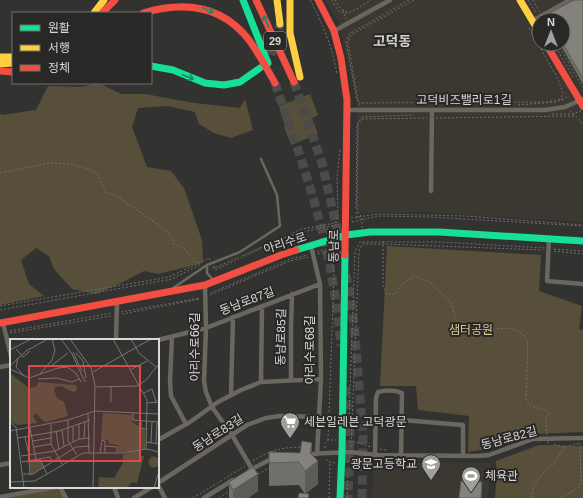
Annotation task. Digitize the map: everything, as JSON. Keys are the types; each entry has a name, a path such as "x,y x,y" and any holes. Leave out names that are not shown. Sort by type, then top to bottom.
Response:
{"main road":[{"path":"98,12 101,0"},
{"path":"98,12 104,0"},
{"path":"98,12 115,0"},
{"name":"29","path":"146,12 167,5 199,6 211,10 231,23 244,35 261,59 275,83 243,0"},
{"name":"29","path":"256,0 297,80 290,33 290,0"},
{"path":"277,0 280,24"},
{"name":"동남로","path":"318,0 334,31 341,58 348,110 340,498"},
{"path":"520,0 531,15"},
{"path":"551,52 582,102"},
{"path":"0,57 12,57"},
{"path":"1,67 12,64"},
{"path":"152,66 173,70 205,82 224,85 240,82 260,68"},
{"path":"1,67 12,72"},
{"name":"아리수로","path":"2,323 205,285 281,255 313,252 346,235 370,232 439,232 583,241"}],"street":[{"path":"334,31 390,0"},
{"path":"549,12 570,0"},
{"name":"고덕비즈밸리로1길","path":"348,110 551,109 582,102"},
{"path":"431,191 432,110"},
{"path":"548,238 547,281 583,284"},
{"name":"아리수로68길","path":"313,252 320,284 321,379 317,454"},
{"name":"동남로87길","path":"159,340 206,328 320,284"},
{"name":"아리수로66길","path":"205,285 206,328 204,381 206,392 212,407 232,435 252,469"},
{"name":"동남로85길","path":"291,380 292,294"},
{"path":"116,302 116,339"},
{"name":"동남로85길","path":"262,306 262,382"},
{"path":"231,395 233,317"},
{"path":"2,323 10,352"},
{"path":"172,337 170,381 171,396 186,424"},
{"path":"0,367 10,365"},
{"name":"동남로85길","path":"159,438 186,424 231,395 262,382 321,379"},
{"path":"375,455 376,398 378,392 384,390 398,391 402,393 401,456"},
{"name":"동남로83길","path":"159,483 247,425 266,418 319,417"},
{"name":"동남로82길","path":"402,420 463,425 463,456"},
{"name":"동남로82길","path":"302,454 342,452 401,456 489,455 533,440 583,438"},
{"path":"245,473 266,460 277,456"},
{"path":"0,465 10,463"},
{"path":"204,498 238,477"},
{"path":"159,486 165,498"},
{"path":"61,488 66,498"},
{"path":"114,488 118,498"},
{"path":"134,498 150,488"},
{"path":"0,498 39,489"}],"lane":[{"path":"167,292 207,266 240,252 280,226 277,195 261,159"},
{"path":"207,266 207,273 214,282"}],"path":[{"path":"310,0 327,34 334,56 337,76"},
{"path":"332,0 338,11 343,13 348,13 371,0"},
{"path":"335,0 340,8 348,13"},
{"path":"362,107 357,100 346,42 349,34 408,0"},
{"path":"414,0 351,35 348,43 358,100 362,103 547,102 562,99"},
{"path":"528,0 532,12"},
{"path":"533,0 534,12"},
{"path":"547,52 563,92 562,99"},
{"path":"559,52 576,82"},
{"path":"563,52 583,88"},
{"path":"486,105 533,104 557,102 562,99"},
{"path":"583,110 572,114 580,120 583,125"},
{"path":"360,220 356,211 357,124 362,117 422,115 426,118 362,119 358,124 357,211 362,217"},
{"path":"439,118 575,116"},
{"path":"334,225 338,217 337,177 340,146"},
{"path":"0,173 48,163 71,164 91,170 99,176 106,193 115,195 160,226 173,238 174,244 184,249 197,264"},
{"path":"0,310 172,279 208,260 216,268 302,229 335,223 346,219 378,214 466,216 583,225"},
{"path":"383,241 383,284 386,294 396,294 398,287 414,276 430,282 451,303 457,322 480,334 492,329 515,329 520,332 528,342 526,398 529,405 534,408 543,409 550,414 546,418 548,443 565,446 580,443 581,486 561,498"},
{"path":"349,418 355,252 360,242 441,242 583,251"},
{"path":"351,441 358,251 362,244 548,249 583,254"},
{"path":"5,333 196,301 290,261 301,260 313,252 330,251 332,253 334,294 329,440 325,444"},
{"path":"0,306 169,277 209,258 215,270 237,259"},
{"path":"531,498 534,485 542,474 555,462 565,446"},
{"path":"325,458 330,462 329,498"},
{"path":"348,463 351,458"},
{"path":"257,475 270,467"},
{"path":"347,498 348,470"},
{"path":"219,498 232,490"}],"shaded area":[{"path":"325,0 583,0 583,222 423,212 357,213 357,100 339,24"},
{"name":"광문고등학교","path":"374,463 491,463 488,498 372,498"}],"green space":[{"path":"101,84 121,94 145,94 194,103 240,108 245,99 253,130 231,138 214,133 199,124 195,112 168,106 138,108 132,127 147,167 171,171 184,188 202,240 203,263 158,274 144,271 96,294 72,289 54,269 49,256 36,248 21,260 29,284 44,296 0,305 0,114 2,115 36,110 48,86 81,87"},
{"path":"310,94 318,115 312,118 318,134 291,145 284,127 287,126 285,126 279,106"},
{"name":"샘터공원","path":"387,246 541,255 539,291 582,306 579,329 583,330 583,432 531,434 494,448 468,452 469,416 418,410 416,386 380,386"},
{"path":"539,445 583,446 583,498 495,498 497,473 496,461"},
{"path":"61,488 66,498 0,498"}],"building":[{"path":"574,0 583,0 583,78 568,52 571,52 571,12 552,12"},
{"path":"302,441 312,443 310,453 318,461 305,471 299,462 269,463 269,452 300,453"},
{"path":"253,467 258,474 233,490 229,482"},
{"name":"체육관","path":"461,481 482,482 481,498 459,498"},
{"path":"299,493 309,494 308,498 298,498"}],"tunnel":[{"path":"262,65 271,55 280,24"},
{"path":"294,82 322,163 344,260"},
{"path":"275,83 315,203 333,282 341,346"},
{"path":"346,274 354,323 363,436 362,498"},
{"path":"345,387 350,433 348,498"}],"traffic: fast":[{"path":"243,0 268,63"},
{"path":"152,66 173,70 205,83 224,85 240,82 260,68"},
{"path":"296,250 346,235 370,232 439,232 583,241"},
{"path":"340,498 345,255"}],"traffic: slow":[{"path":"95,12 104,0"},
{"path":"277,0 280,24"},
{"path":"290,0 290,33 300,77"},
{"path":"520,0 531,19"},
{"path":"0,57 12,57"},
{"path":"0,64 12,63"}],"traffic: jam":[{"path":"103,12 115,0"},
{"path":"256,0 294,82"},
{"path":"318,0 334,31 341,58 347,100 345,255"},
{"path":"147,12 173,7 187,7 201,9 227,19 249,40 275,83"},
{"path":"551,52 583,106"},
{"path":"0,71 12,72"},
{"path":"0,323 205,285 296,250"}],"place":[{"name":"세븐일레븐 고덕광문","path":"290,439"},
{"name":"광문고등학교","path":"431,481"},
{"name":"체육관","path":"471,493"}],"district":[{"name":"고덕동","path":"392,41"}]}
